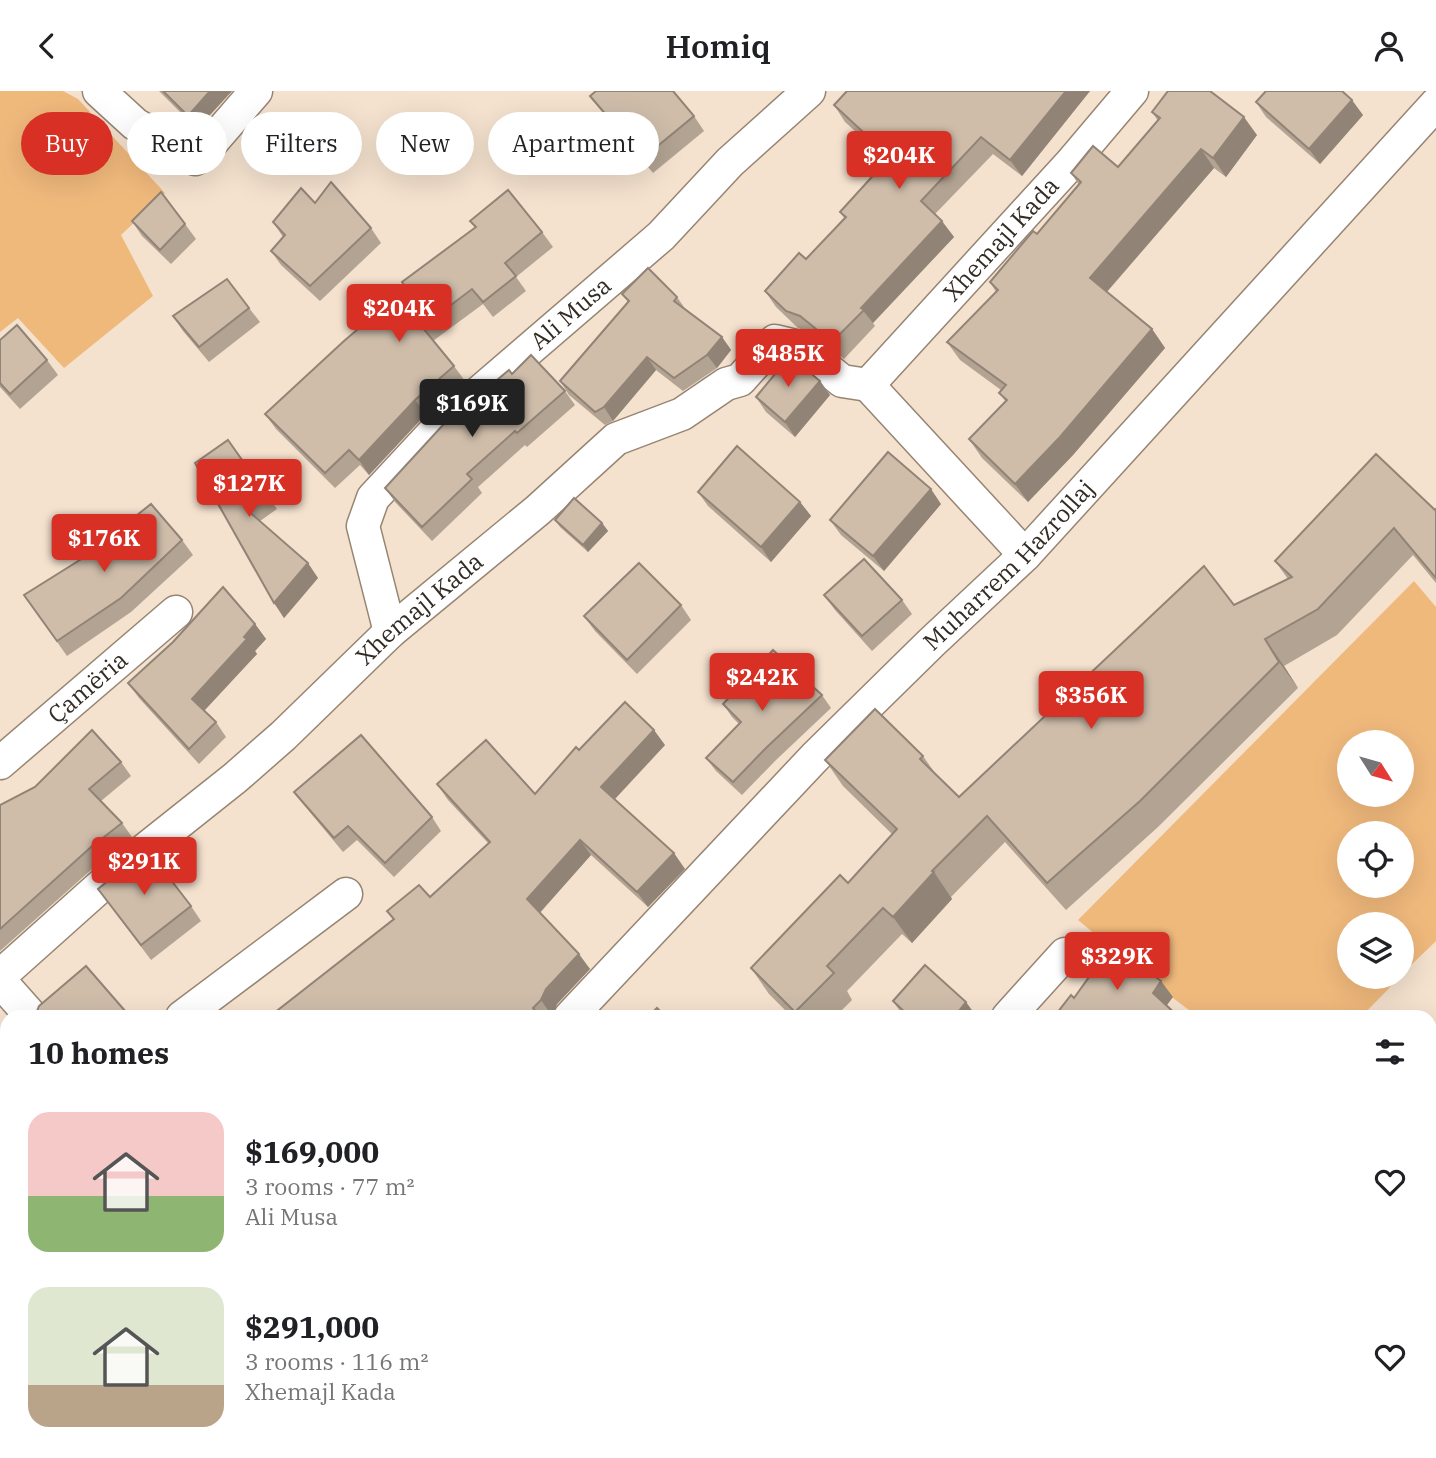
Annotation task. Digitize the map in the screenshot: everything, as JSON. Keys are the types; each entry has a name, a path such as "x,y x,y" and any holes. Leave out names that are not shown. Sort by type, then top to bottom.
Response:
{"street":[{"path":"99,91 135,124 195,159 202,147 212,142 256,91"},
{"name":"Ali Musa","path":"390,632 363,526 373,498 439,426 661,236 730,162 808,91"},
{"name":"Xhemajl Kada","path":"0,976 113,876 283,736 390,632 538,510 616,439 682,414 726,384 740,380 775,341 800,347 842,381 868,385 1071,163 1132,91"},
{"name":"Muharrem Hazrollaj","path":"577,1010 815,757 1025,555 1436,104"},
{"path":"868,385 1025,555"},
{"name":"Çamëria","path":"0,762 176,612"},
{"path":"192,1010 346,894"},
{"path":"1014,1010 1065,954"},
{"path":"0,981 26,1010"}],"shaded area":[{"path":"0,91 63,91 78,99 90,112 21,112 21,175 113,175 113,137 127,152 127,175 148,175 165,193 121,235 153,296 64,368 18,318 0,332"},
{"path":"1414,581 1436,607 1436,941 1414,962 1414,912 1337,912 1337,989 1388,989 1368,1010 1189,1010 1078,920"}],"building":[{"path":"163,91 210,91 192,112 184,112"},
{"path":"596,91 673,91 694,116 659,145 659,112 604,112 590,96"},
{"path":"847,91 1066,91 1010,160 981,137 921,201 942,221 861,308 864,310 832,342 800,316 786,311 765,291 799,253 806,259 846,217 840,212 890,157 834,105"},
{"path":"1168,91 1210,91 1244,117 1213,158 1201,149 1090,278 1152,329 1060,437 1015,484 969,439 1007,400 999,393 1006,385 947,342 998,290 990,282 1033,231 1037,234 1081,182 1071,173 1093,146 1118,167 1160,118 1152,112"},
{"path":"1266,91 1342,91 1352,100 1309,149 1256,102"},
{"path":"331,182 371,228 310,286 271,251 285,235 273,222 301,188 315,203"},
{"path":"508,190 542,232 505,263 516,276 483,302 472,289 422,327 454,366 415,400 359,460 349,450 325,473 265,414 406,288 402,282 476,227 470,221"},
{"path":"161,192 185,224 160,250 132,221"},
{"path":"648,268 677,297 674,301 722,337 707,355 674,378 647,357 604,407 595,412 560,381 629,301 622,294"},
{"path":"227,279 249,308 199,347 173,316"},
{"path":"17,325 47,360 10,394 0,383 0,340"},
{"path":"531,355 565,391 467,474 472,479 422,527 385,488 442,426 509,370 512,374"},
{"path":"790,356 820,381 785,422 756,397"},
{"path":"228,440 266,494 246,509 308,563 274,603 195,463"},
{"path":"737,446 800,502 761,547 698,492"},
{"path":"888,452 931,489 873,556 830,520"},
{"path":"1376,454 1436,509 1436,578 1394,528 1318,609 1265,639 1279,662 1140,801 1047,883 987,816 932,871 934,872 893,917 883,908 827,966 834,973 797,1010 793,1010 751,968 840,875 848,883 897,829 825,760 875,709 923,756 920,759 959,797 1204,566 1234,605 1292,577 1275,561"},
{"path":"574,498 602,523 583,545 555,520"},
{"path":"151,504 182,540 121,598 57,641 24,595 83,558"},
{"path":"864,559 902,600 862,636 824,595"},
{"path":"639,563 681,605 627,660 584,616"},
{"path":"223,587 255,624 244,637 247,639 192,699 216,722 189,749 128,683 173,642"},
{"path":"773,650 822,695 733,782 706,758 741,722 723,704"},
{"path":"625,702 654,730 601,787 674,853 637,892 580,840 527,899 579,954 546,989 533,1008 535,1010 278,1010 394,919 387,911 419,885 430,897 490,842 437,784 486,740 535,794 576,747 579,750"},
{"path":"92,730 121,762 89,789 122,823 91,847 0,929 0,805 35,787"},
{"path":"361,735 432,817 385,863 348,826 334,838 294,792"},
{"path":"147,849 191,906 141,945 98,889"},
{"path":"1112,945 1161,981 1153,993 1171,1010 1059,1010 1071,995 1074,998"},
{"path":"925,965 966,1002 960,1010 903,1010 893,1001"},
{"path":"86,966 124,1010 37,1010"}]}
